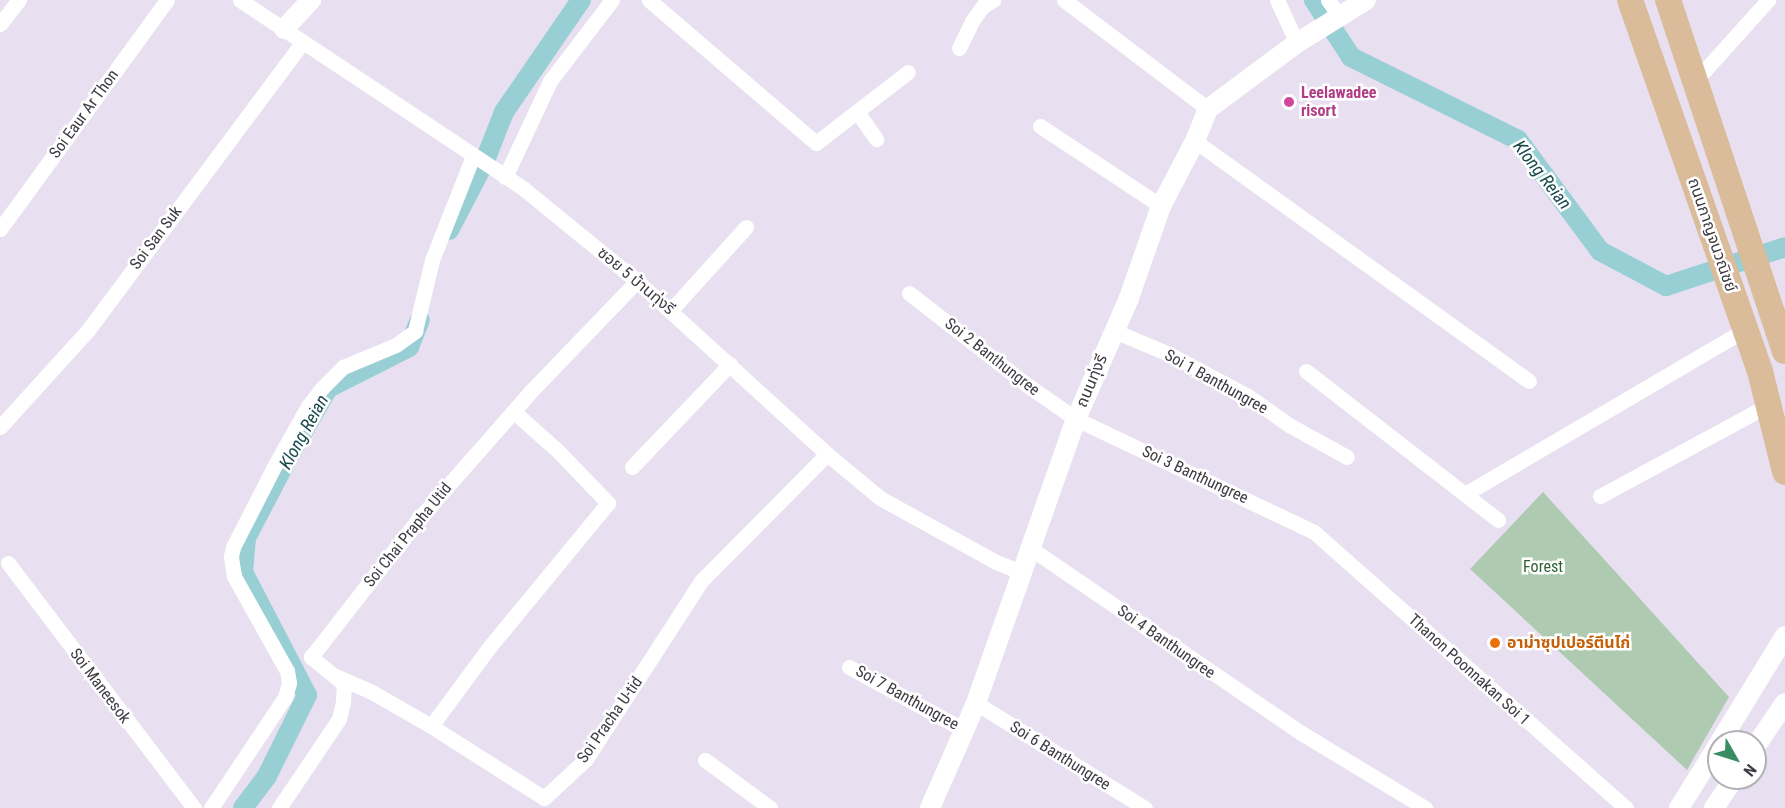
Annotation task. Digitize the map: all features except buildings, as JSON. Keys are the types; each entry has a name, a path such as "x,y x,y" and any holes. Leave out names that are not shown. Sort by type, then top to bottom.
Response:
{"main road":[{"name":"ถนนกาญจนวณิชย์","path":"1630,0 1741,319 1768,405 1785,472"},
{"name":"ถนนกาญจนวณิชย์","path":"1668,0 1741,218 1774,301 1785,351"}],"street":[{"path":"0,24 18,0"},
{"name":"Soi Eaur Ar Thon","path":"0,229 167,0"},
{"name":"ซอย 5 บ้านทุ่งรี","path":"240,0 506,177 671,310 826,454 880,498 996,562 1022,572"},
{"path":"284,29 311,0"},
{"path":"506,177 550,81 612,0"},
{"path":"649,0 816,143 858,113 908,72"},
{"path":"959,48 972,21 983,6 993,0"},
{"path":"1064,0 1208,109 1297,43 1365,0"},
{"path":"1277,0 1297,43"},
{"path":"1328,0 1339,16"},
{"path":"1696,80 1768,0"},
{"name":"Soi San Suk","path":"0,427 88,330 303,42"},
{"name":"ถนนทุ่งรี","path":"930,808 976,704 1076,419 1129,298 1161,206 1195,141 1208,109"},
{"path":"858,113 876,139"},
{"path":"1040,126 1161,206"},
{"path":"1195,141 1529,381"},
{"path":"211,808 285,697 289,683 287,671 239,586 231,556 275,465 308,406 332,375 343,367 396,345 415,331 432,260 473,156"},
{"path":"671,310 746,227"},
{"name":"Soi Chai Prapha Utid","path":"336,676 311,657 416,522 513,411 637,281"},
{"name":"Soi 2 Banthungree","path":"909,293 1027,385 1076,419"},
{"path":"1465,494 1741,319"},
{"name":"Soi 1 Banthungree","path":"1113,331 1170,354 1347,457"},
{"path":"632,467 730,364"},
{"path":"1306,371 1498,520"},
{"path":"1600,496 1768,405"},
{"path":"431,726 491,645 608,503 558,451 513,411"},
{"name":"Soi 3 Banthungree","path":"1076,419 1314,532"},
{"name":"Soi Pracha U-tid","path":"336,676 370,691 431,726 544,798 586,759 702,580 826,454"},
{"name":"Thanon Poonnakan Soi 1","path":"1314,532 1626,808"},
{"name":"Soi 4 Banthungree","path":"1030,548 1302,734 1425,808"},
{"name":"Soi Maneesok","path":"8,563 194,808"},
{"path":"1728,730 1785,636"},
{"name":"Soi 7 Banthungree","path":"849,667 964,730"},
{"path":"279,808 339,719 344,684 336,676"},
{"path":"1767,730 1785,703"},
{"name":"Soi 6 Banthungree","path":"976,704 1145,808"},
{"path":"705,760 770,808"},
{"path":"1679,808 1707,764"},
{"path":"1714,808 1726,790"}],"green space":[{"name":"Forest","path":"1543,492 1729,697 1710,730 1707,730 1707,735 1687,770 1470,569"}],"waterway":[{"name":"Klong Reian","path":"449,230 484,163 504,112 581,0"},
{"name":"Klong Reian","path":"1314,0 1351,57 1518,140 1600,251 1666,286 1785,247"},
{"name":"Klong Reian","path":"243,808 267,776 307,695 243,572 246,538 286,461 328,388 409,347 420,320"}],"place":[{"name":"Leelawadee risort","path":"1289,102"},
{"name":"อาม่าซุปเปอร์ตีนไก่","path":"1495,643"}]}
